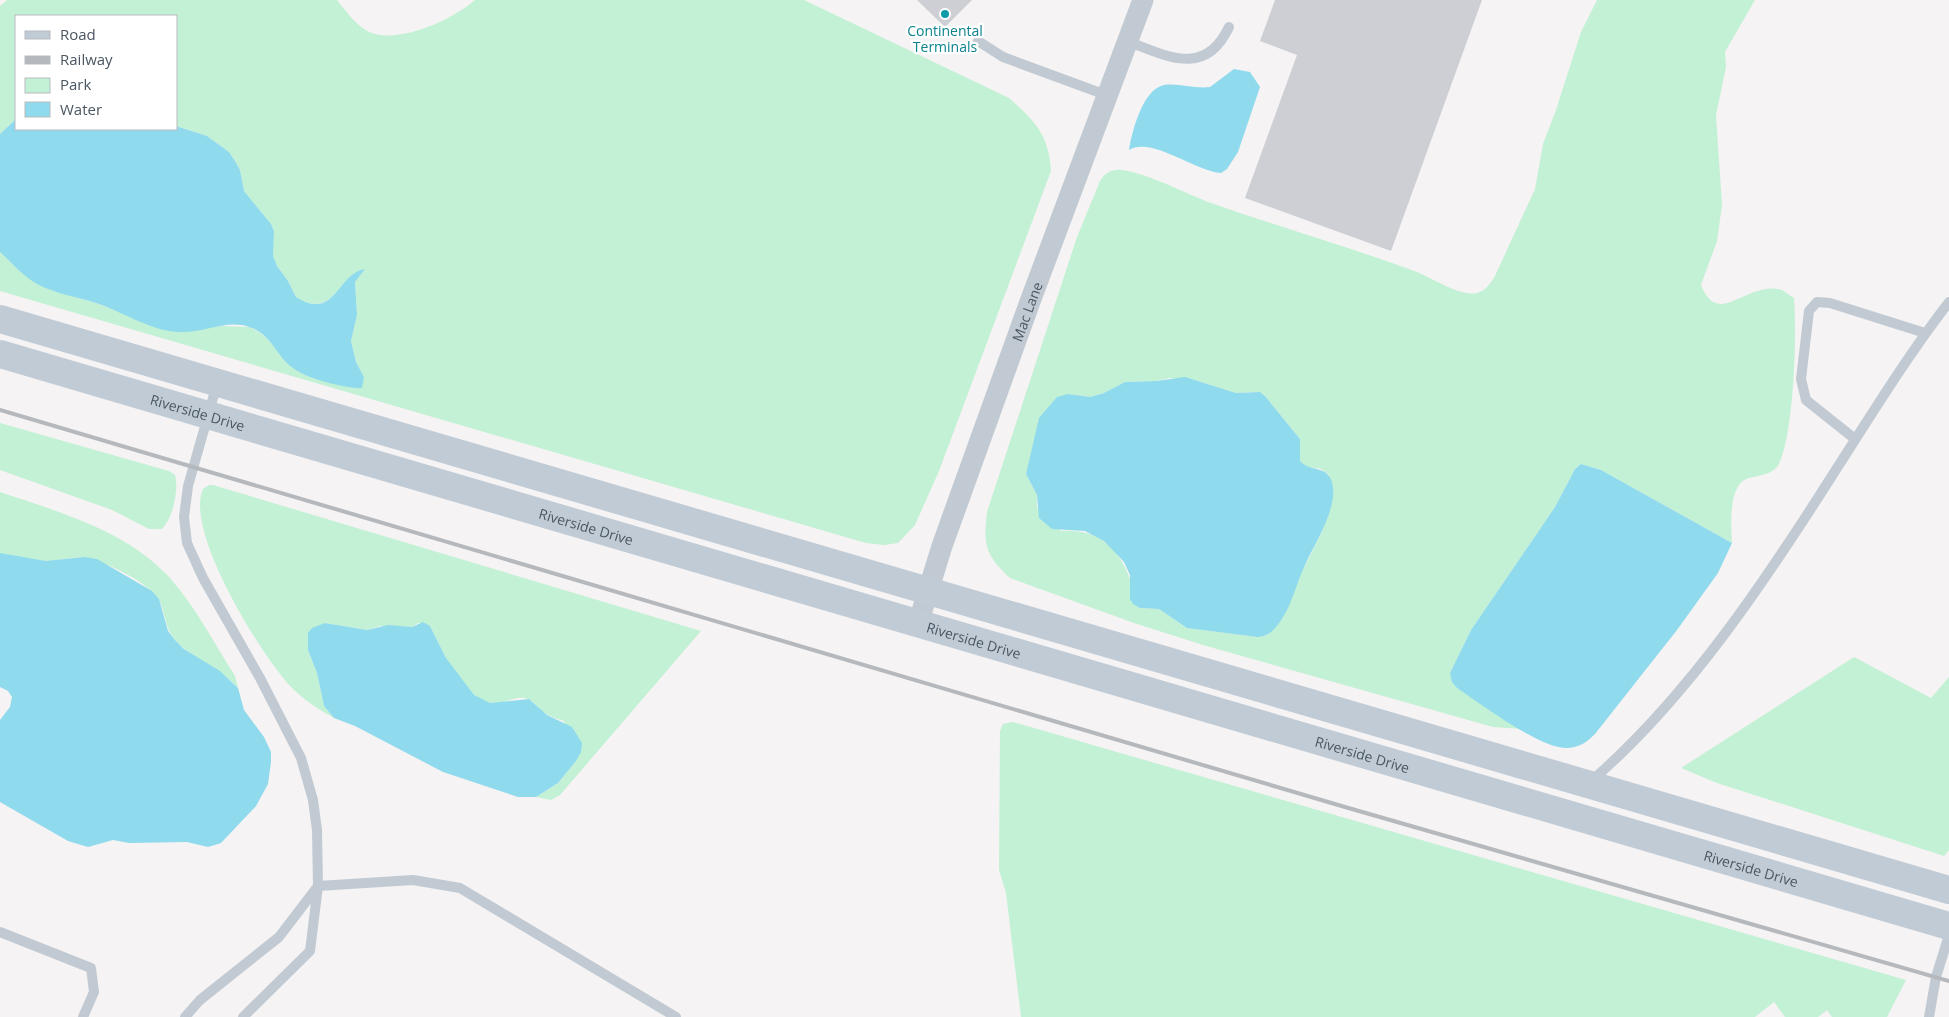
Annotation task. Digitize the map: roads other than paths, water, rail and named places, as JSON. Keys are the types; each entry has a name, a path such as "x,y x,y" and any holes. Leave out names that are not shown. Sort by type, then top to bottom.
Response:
{"main road":[{"path":"0,319 1949,890"},
{"name":"Riverside Drive","path":"0,354 1949,926"}],"street":[{"name":"Mac Lane","path":"918,624 1031,299 1106,94 1143,0"}],"lane":[{"path":"1127,41 1168,56 1190,59 1213,51 1229,27"},
{"path":"978,41 1003,57 1106,94"},
{"path":"1855,439 1806,400 1800,379 1809,311 1817,302 1830,303 1925,333"},
{"path":"1587,784 1624,753 1667,705 1754,595 1925,333 1949,302"},
{"path":"218,382 185,502 187,543 202,578 260,678 301,758 313,800 318,886 310,951 243,1017"},
{"path":"185,1017 200,1000 280,937 318,886 414,880 460,888 670,1016"},
{"path":"0,932 91,968 94,992 83,1017"},
{"path":"1929,1017 1936,977 1949,935"}],"water":[{"path":"1234,69 1250,72 1260,87 1238,152 1227,169 1221,173 1210,171 1149,147 1138,147 1129,150 1136,122 1144,102 1157,88 1164,85 1210,87"},
{"path":"15,120 15,130 178,130 178,127 207,136 229,152 240,170 244,191 271,224 274,231 273,256 296,297 309,303 320,304 335,294 356,272 365,269 355,282 357,315 351,341 356,362 364,377 362,388 346,387 326,382 299,372 282,358 269,340 257,330 249,327 224,325 190,332 160,329 99,304 52,290 37,284 27,277 0,252 0,134"},
{"path":"1185,377 1236,393 1260,392 1300,439 1300,461 1308,467 1326,473 1332,482 1332,502 1325,525 1305,565 1286,613 1270,633 1263,636 1257,637 1187,628 1159,609 1140,608 1133,604 1130,599 1130,575 1124,562 1104,541 1085,531 1052,529 1039,518 1037,495 1026,474 1039,418 1057,397 1068,394 1090,397 1104,393 1125,382 1156,381"},
{"path":"1581,464 1601,470 1732,543 1718,573 1677,630 1595,734 1583,744 1568,748 1557,747 1543,742 1496,715 1457,688 1452,682 1450,673 1471,630 1555,507 1575,469"},
{"path":"0,553 46,561 84,557 97,559 152,591 159,599 168,631 174,639 184,649 220,671 238,688 244,710 264,737 271,752 271,762 268,784 256,806 221,843 208,847 187,842 129,843 113,840 88,847 68,841 0,802 0,720 10,707 12,697 8,691 0,687"},
{"path":"423,622 430,626 446,658 474,695 490,703 529,699 547,715 572,727 582,743 581,752 558,783 536,797 518,797 443,772 355,726 334,718 324,706 317,673 308,650 308,633 312,628 325,623 367,630 388,625 412,627"}],"railway":[{"path":"0,410 1345,807 1949,981"}],"place":[{"name":"Continental Terminals","path":"945,14"}]}
